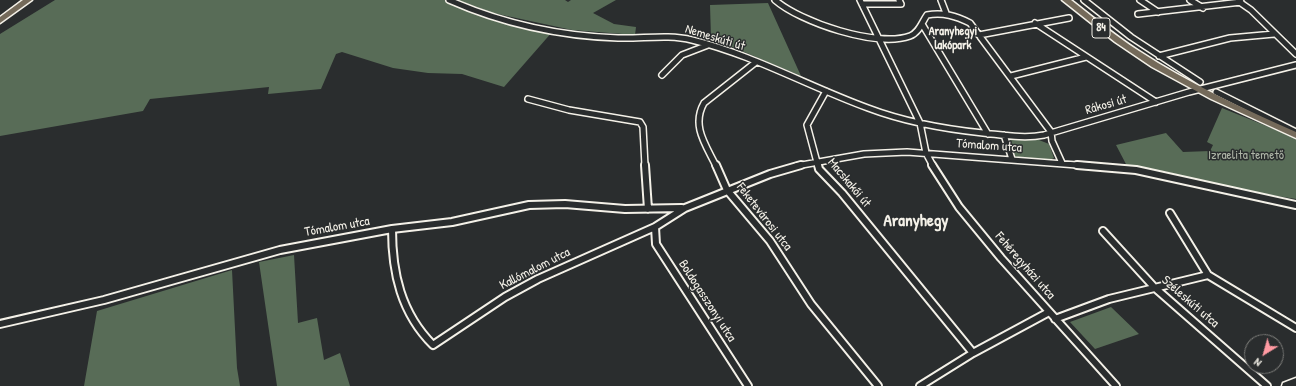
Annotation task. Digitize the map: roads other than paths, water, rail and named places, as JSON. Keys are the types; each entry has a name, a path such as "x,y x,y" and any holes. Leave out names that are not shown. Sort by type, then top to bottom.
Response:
{"main road":[{"path":"0,15 20,0"},
{"path":"0,21 28,0"},
{"name":"84","path":"1066,0 1118,40 1200,86 1296,133"}],"street":[{"name":"Nemeskúti út","path":"450,0 495,16 566,32 615,38 677,38 708,44 868,108 920,123"},
{"path":"775,0 786,10 808,20 848,33 879,39 891,40 915,34 927,15 936,13 946,13 970,23 1011,76 1051,132 1052,141 1062,164"},
{"path":"861,2 901,4 899,0"},
{"path":"940,0 946,13"},
{"path":"1084,0 1131,37 1200,86"},
{"path":"1140,0 1158,12"},
{"path":"1190,0 1203,8"},
{"path":"1138,14 1203,8 1239,1 1296,54"},
{"name":"Fehéregyházi utca","path":"861,2 920,123 926,153 937,175 959,207 1055,319 1116,386"},
{"path":"979,34 1069,18"},
{"path":"1035,23 1156,102"},
{"path":"922,24 988,134"},
{"path":"1159,56 1226,37 1247,34 1274,34"},
{"path":"662,75 682,55 708,44"},
{"path":"1011,76 1086,57"},
{"name":"Feketevárosi utca","path":"756,62 704,103 700,110 699,131 727,190 770,241 811,304 878,386"},
{"name":"Rákosi út","path":"920,123 988,134 1032,137 1043,136 1051,132 1156,102 1200,86 1296,65"},
{"name":"Macskakői út","path":"826,90 807,125 817,163 824,175 842,193 974,353"},
{"path":"1216,92 1296,133"},
{"path":"528,99 569,110 640,122 643,127 648,209"},
{"path":"1004,135 1012,159"},
{"name":"Tómalom utca","path":"655,227 685,208 770,174 864,154 907,152 1012,159 1151,172 1257,198 1296,205"},
{"name":"Tómalom utca","path":"0,324 104,300 280,250 392,230 452,222 540,204 648,209 685,208"},
{"path":"1170,213 1208,275 1296,328"},
{"name":"Kallómalom utca","path":"392,230 392,261 405,305 417,328 433,345 505,297 538,279 655,227"},
{"name":"Boldogasszonyi utca","path":"655,227 654,237 656,244 748,386"},
{"name":"Széleskúti utca","path":"1103,231 1154,287 1267,386"},
{"path":"1055,319 1109,299 1208,275"},
{"path":"920,386 974,353 1049,312"},
{"path":"1288,386 1296,382"}],"district":[{"name":"Aranyhegyi lakópark","path":"953,39"},
{"name":"Aranyhegy","path":"916,221"}],"park label":[{"name":"Izraelita temető","path":"1246,156"}]}
